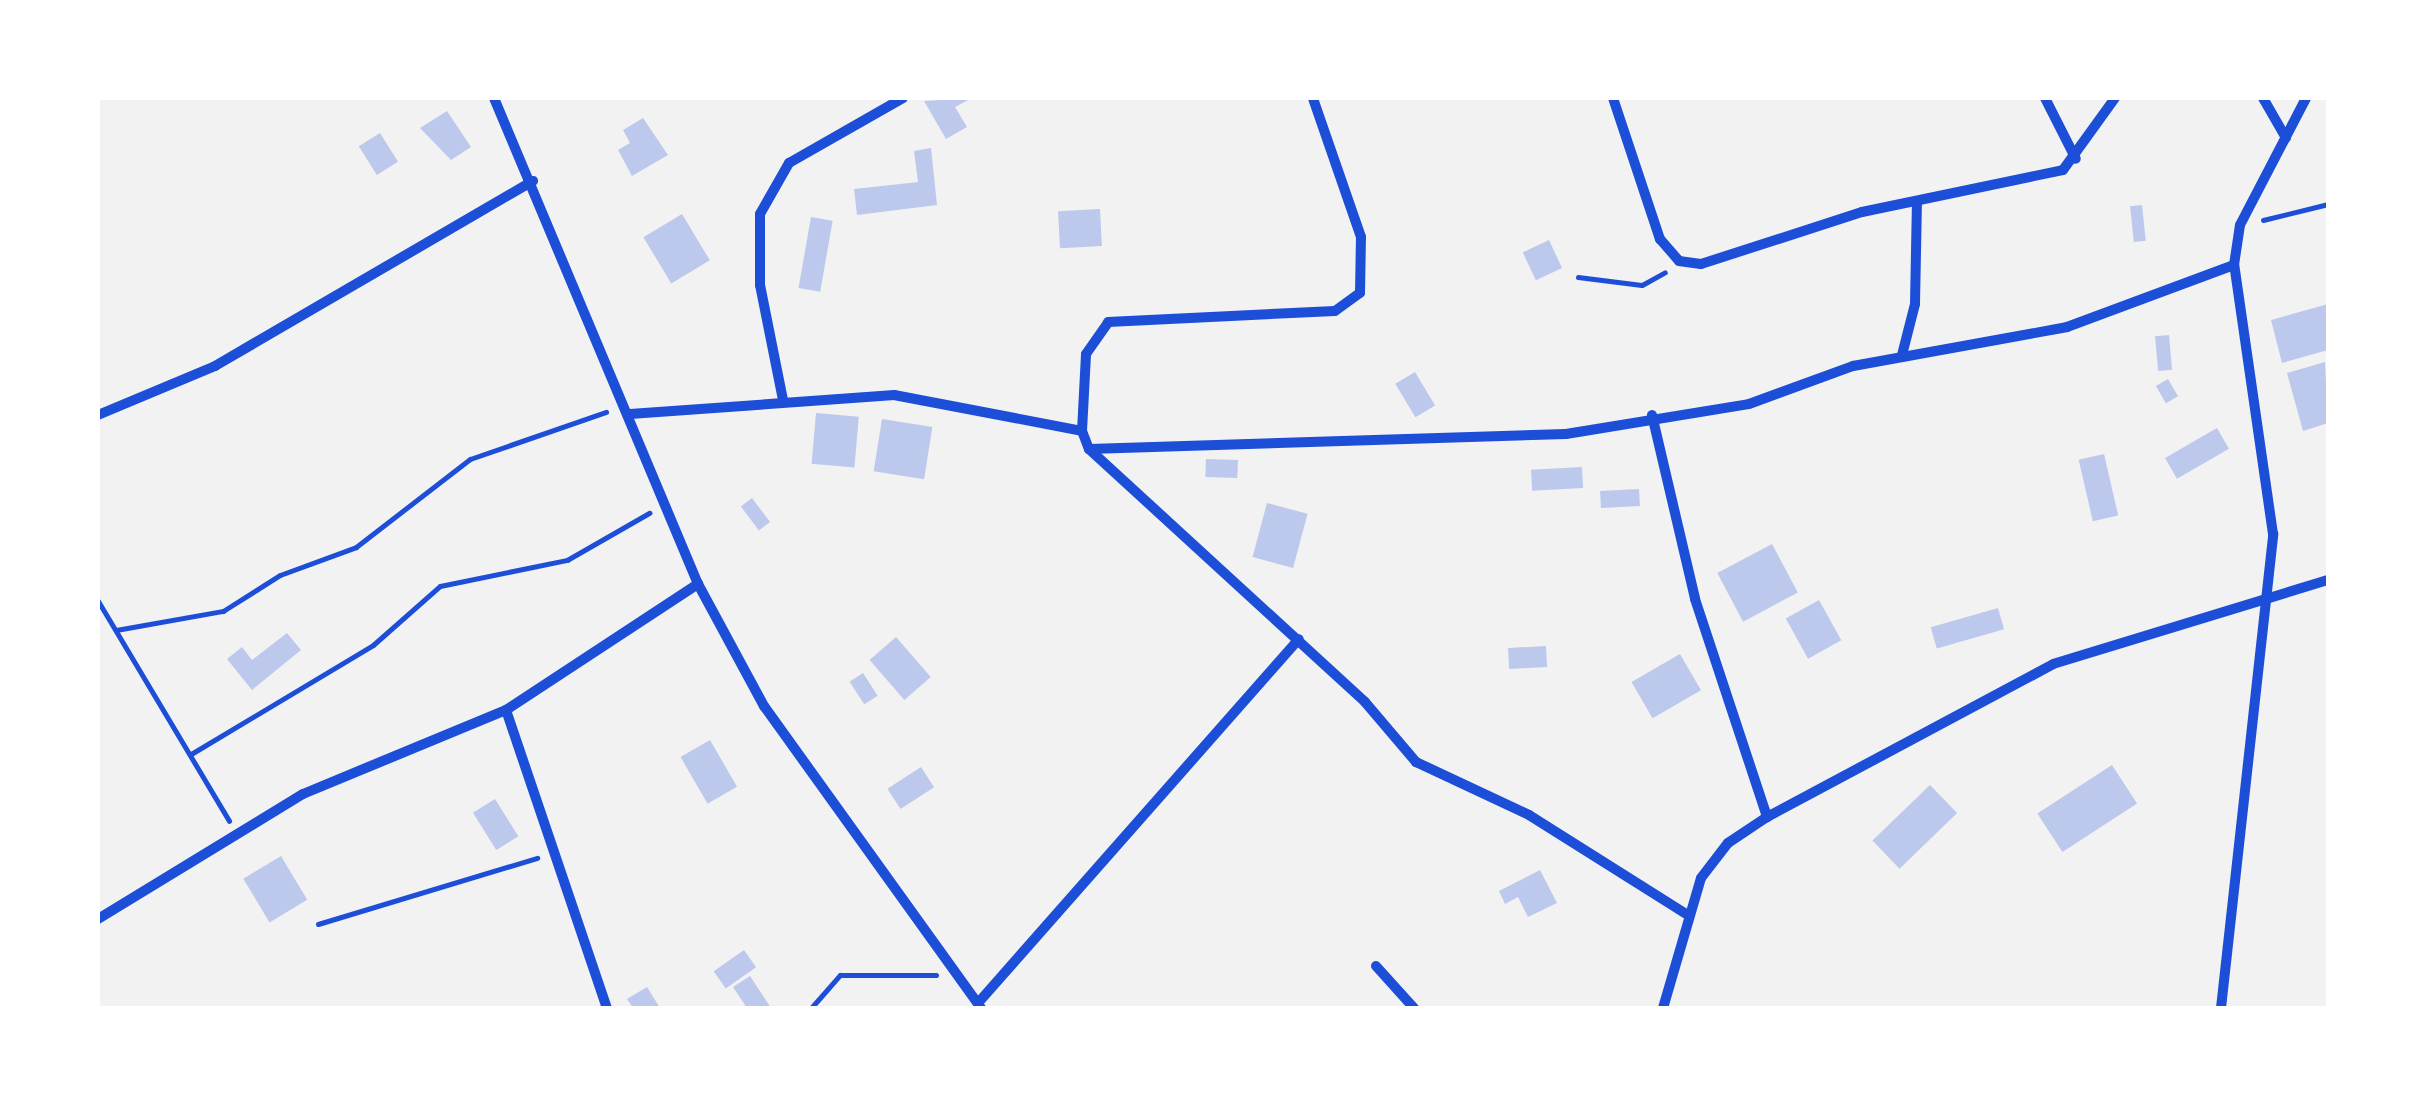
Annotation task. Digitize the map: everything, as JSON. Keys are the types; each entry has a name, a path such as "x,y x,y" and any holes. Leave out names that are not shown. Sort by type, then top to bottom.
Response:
{"street":[{"path":"494,98 533,181 698,584 764,706 979,1006 1299,639"},
{"path":"783,400 760,285 767,197 789,163 903,98"},
{"path":"1313,98 1360,238 1360,293 1318,312 1108,322 1086,354 1082,431 1090,449 1299,639 1416,762 1529,815 1686,914"},
{"path":"1612,98 1660,239 1679,261 1722,263 1862,212 2046,176 2076,159 2115,98"},
{"path":"2044,98 2076,159"},
{"path":"2263,98 2286,138"},
{"path":"2221,1008 2271,596 2268,472 2234,265 2240,225 2306,98"},
{"path":"98,415 215,366 533,181"},
{"path":"1902,355 1915,304 1917,204"},
{"path":"1090,449 1566,434 1652,415 1748,404 1902,355 2067,327 2234,265"},
{"path":"629,410 783,400 943,399 1082,431"},
{"path":"1652,415 1695,599 1766,817"},
{"path":"1663,1008 1686,914 1728,843 1766,817 2053,664 2328,580"},
{"path":"98,919 236,832 341,776 506,710 698,584"},
{"path":"506,710 560,852 607,1008"},
{"path":"1376,966 1414,1008"}],"path":[{"path":"2240,225 2328,204"},
{"path":"1578,276 1642,285 1679,261"},
{"path":"116,630 223,611 280,575 356,547 470,459 629,410"},
{"path":"192,754 373,646 440,586 567,560 666,504"},
{"path":"98,600 236,832"},
{"path":"318,924 560,852"},
{"path":"812,1008 840,975 897,969 964,980"}],"building":[{"path":"972,98 955,107 967,127 946,139 924,101"},
{"path":"447,111 471,147 451,160 420,128"},
{"path":"643,118 668,155 632,176 618,150 630,143 623,130"},
{"path":"380,133 398,162 377,175 359,146"},
{"path":"931,148 937,205 857,215 854,189 918,182 914,151"},
{"path":"2142,205 2146,241 2134,242 2130,206"},
{"path":"1100,209 1102,246 1060,248 1058,211"},
{"path":"682,214 710,260 671,283 643,237"},
{"path":"811,217 833,221 820,292 798,288"},
{"path":"1549,240 1562,268 1536,280 1523,252"},
{"path":"2328,304 2328,350 2282,363 2271,320"},
{"path":"2169,335 2172,370 2158,371 2155,336"},
{"path":"2325,362 2328,423 2303,431 2287,373"},
{"path":"1415,372 1435,405 1415,417 1395,384"},
{"path":"2168,379 2178,396 2166,403 2156,386"},
{"path":"816,413 859,417 854,468 812,464"},
{"path":"882,419 932,427 924,479 874,471"},
{"path":"2217,428 2229,449 2177,479 2165,458"},
{"path":"2104,454 2118,515 2093,521 2079,460"},
{"path":"1206,459 1238,460 1237,478 1205,477"},
{"path":"1582,467 1583,488 1532,491 1531,470"},
{"path":"1639,489 1640,506 1601,508 1600,491"},
{"path":"752,498 770,522 759,530 741,506"},
{"path":"1267,503 1308,514 1293,568 1253,557"},
{"path":"1772,544 1798,593 1743,622 1717,573"},
{"path":"1819,600 1841,640 1808,659 1786,618"},
{"path":"1998,608 2004,629 1937,648 1931,627"},
{"path":"287,633 301,650 252,690 227,659 242,647 252,660"},
{"path":"896,637 931,677 904,700 870,660"},
{"path":"1546,646 1547,667 1509,669 1508,648"},
{"path":"1680,654 1701,690 1653,718 1632,682"},
{"path":"863,673 878,696 864,704 850,682"},
{"path":"710,740 737,787 708,804 681,757"},
{"path":"2112,765 2137,804 2062,852 2037,813"},
{"path":"921,767 934,787 901,809 887,789"},
{"path":"1930,785 1957,813 1900,869 1872,841"},
{"path":"495,799 518,836 496,850 473,813"},
{"path":"281,856 307,900 270,922 243,879"},
{"path":"1540,870 1557,903 1528,917 1518,897 1505,904 1499,891"},
{"path":"744,950 756,967 726,988 714,971"},
{"path":"750,976 771,1008 747,1008 733,987"},
{"path":"647,987 660,1008 633,1008 627,999"}]}
